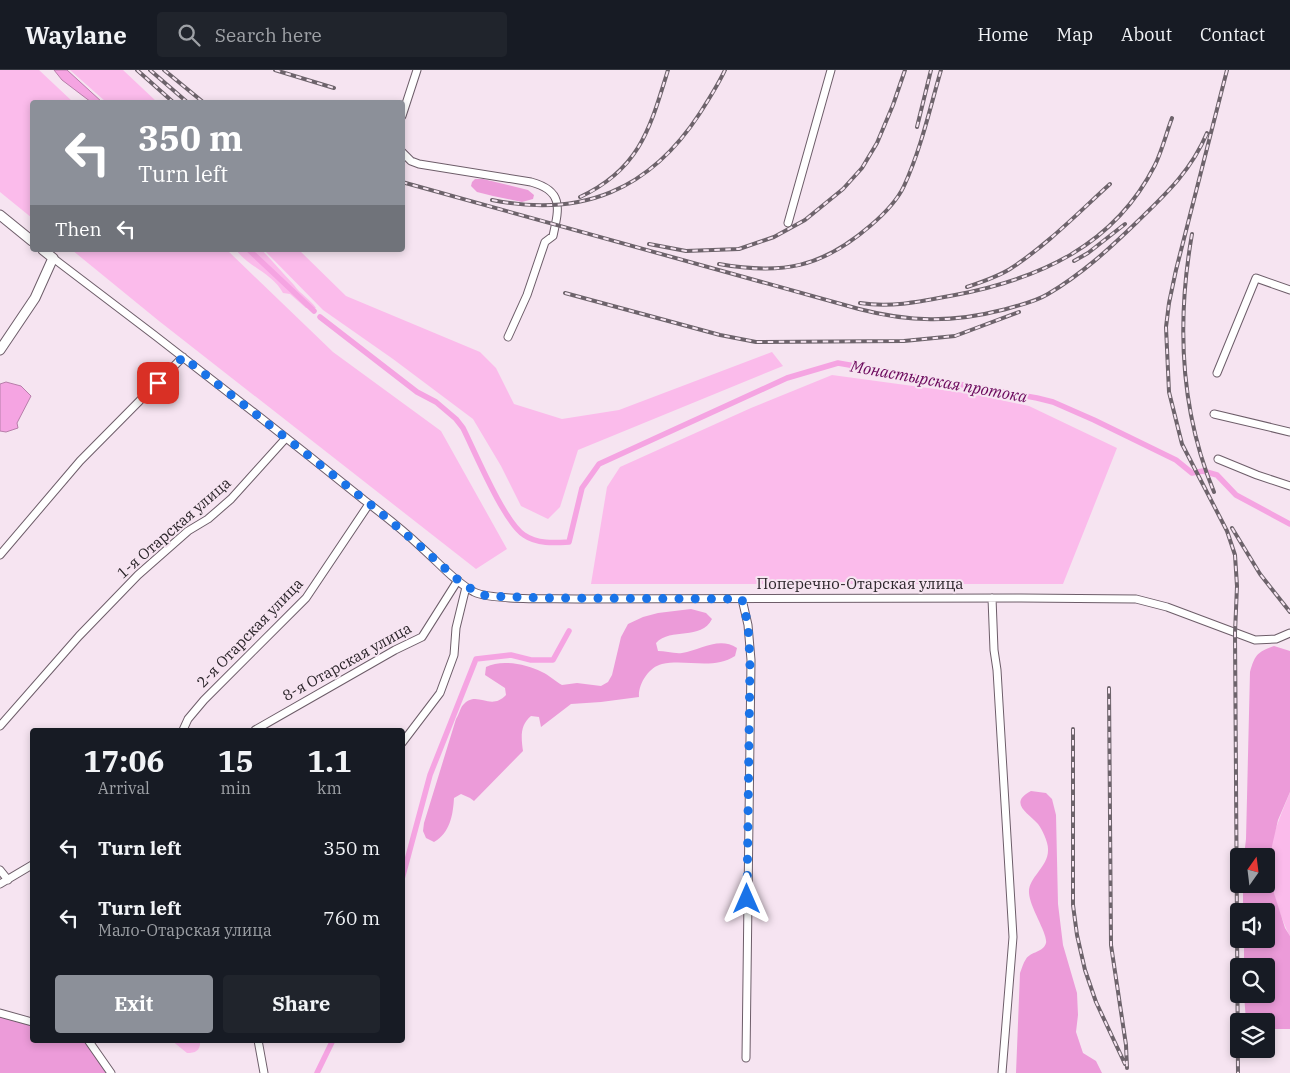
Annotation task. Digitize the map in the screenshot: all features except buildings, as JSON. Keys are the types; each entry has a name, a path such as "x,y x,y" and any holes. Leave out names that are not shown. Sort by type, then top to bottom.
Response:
{"street":[{"path":"405,107 417,70"},
{"path":"788,223 830,70"},
{"path":"405,155 411,161 419,164 531,182 540,185 554,194 558,202 558,211 553,236 545,242 527,295 508,337"},
{"path":"0,214 30,239"},
{"name":"Поперечно-Отарская улица","path":"46,252 370,504 466,587 487,596 742,599 1136,599 1167,607 1254,640 1276,639 1290,633"},
{"path":"0,350 35,298 53,258"},
{"path":"1217,373 1256,278 1290,290"},
{"path":"0,555 80,461 183,357"},
{"path":"1214,414 1290,432"},
{"name":"1-я Отарская улица","path":"0,726 79,636 138,575 188,531 208,519 231,499 286,438"},
{"path":"1218,458 1257,475 1290,486"},
{"name":"2-я Отарская улица","path":"184,728 188,719 204,700 306,598 370,504"},
{"name":"8-я Отарская улица","path":"258,728 422,636 458,580"},
{"path":"405,739 440,693 454,655 456,628 466,587"},
{"path":"992,598 1013,937 1002,1073"},
{"path":"742,599 748,625 750,660 746,1058"},
{"path":"0,884 30,867"},
{"path":"0,870 8,880"},
{"path":"0,1013 30,1021"},
{"path":"90,1043 111,1073"},
{"path":"259,1043 264,1073"}],"shaded area":[{"path":"0,70 39,70 71,100 30,100 30,216 0,192"},
{"path":"54,70 67,70 100,100 88,100 62,80"},
{"path":"70,70 123,70 155,100 104,100"},
{"path":"475,179 483,179 528,190 534,195 533,199 522,202 477,192 471,186"},
{"path":"74,252 229,252 333,352 441,431 507,549 476,569 159,321"},
{"path":"238,252 264,252 316,308 306,308 290,294 283,293 279,286"},
{"path":"266,252 301,252 346,296 480,352 496,368 514,404 562,419 619,410 772,352 783,366 578,450 560,507 548,519 521,506 501,466 473,419 393,359 323,310"},
{"path":"832,375 972,394 1029,406 1117,448 1063,584 591,584 607,487 620,467 751,408"},
{"path":"6,382 21,386 31,396 17,423 18,428 6,432 0,431 0,384"},
{"path":"691,609 706,613 712,619 701,630 662,638 656,643 658,651 682,653 723,643 737,648 735,656 727,660 709,663 662,664 649,672 645,677 640,687 639,697 571,704 541,727 539,717 531,716 523,727 523,751 474,801 461,794 454,798 450,823 444,834 434,842 426,838 423,831 424,823 461,708 473,699 494,701 500,700 506,695 505,688 485,675 486,667 499,663 522,665 536,669 562,685 577,683 601,686 608,682 612,675 621,637 628,624 658,613"},
{"path":"1274,646 1290,651 1290,792 1278,820 1272,848 1245,848 1250,672 1253,662 1264,650"},
{"path":"1031,791 1046,793 1052,799 1056,815 1058,904 1063,945 1077,993 1078,1015 1076,1032 1083,1053 1096,1061 1102,1073 1016,1073 1020,973 1028,956 1042,949 1046,943 1029,893 1032,882 1045,861 1048,849 1040,826 1025,812 1020,804 1024,795"},
{"path":"1290,792 1290,936 1274,893 1275,848 1270,848"},
{"path":"1243,893 1274,893 1285,928 1290,936 1290,1029 1275,1029 1275,1013 1245,1013 1245,1003 1275,1003 1275,958 1244,958 1244,948 1275,948 1275,903 1243,903"},
{"path":"0,1014 30,1025 30,1043 87,1043 109,1073 0,1073"},
{"path":"175,1043 200,1043 199,1049 195,1052 187,1053"}],"waterway":[{"path":"251,252 314,311"},
{"name":"Монастырская протока","path":"320,317 417,392 436,402 456,419 463,428 490,486 516,528 529,538 540,541 552,543 569,542 582,488 599,464 787,378 838,363 1053,402 1176,460 1192,473 1203,471 1217,475 1236,495 1290,524"},
{"path":"405,868 430,775 476,659 511,655 531,660 553,660 569,631"},
{"path":"317,1073 332,1043"}],"railway":[{"path":"137,70 171,100"},
{"path":"150,70 185,100"},
{"path":"164,70 201,100"},
{"path":"275,70 334,88"},
{"path":"580,197 617,174 640,145 655,110 668,70"},
{"path":"492,200 525,205 555,205 584,201 611,192 636,179 659,162 680,140 703,108 725,70"},
{"path":"649,244 686,251 739,249 774,237 805,220 843,189 862,168 877,143 905,70"},
{"path":"917,127 931,70"},
{"path":"719,264 762,269 800,265 835,251 875,222 894,202 904,186 920,143 941,70"},
{"path":"1227,70 1176,270 1166,327 1169,392 1182,444 1227,531 1235,555 1237,586 1235,633 1238,1073"},
{"path":"860,303 884,305 908,303 986,288 1044,268 1071,254 1096,238 1118,217 1138,193 1155,165 1172,118"},
{"path":"405,183 859,309 895,316 948,319 984,314 1026,304 1043,297 1072,278 1095,261 1168,192 1201,147 1207,133"},
{"path":"967,287 1000,274 1024,260 1110,184"},
{"path":"1074,261 1088,253 1125,224"},
{"path":"1192,234 1184,299 1183,332 1185,364 1188,397 1194,429 1214,492"},
{"path":"565,293 720,335 756,342 904,341 955,336 1019,312"},
{"path":"1232,528 1260,574 1290,612"},
{"path":"1109,688 1111,945 1126,1045 1127,1068"},
{"path":"1073,729 1073,905 1077,935 1085,970 1096,1002 1125,1064"}],"route":[{"path":"158,383 183,357 370,504 466,587 476,592 487,596 545,598 742,599 748,625 750,660 747,899"}]}
